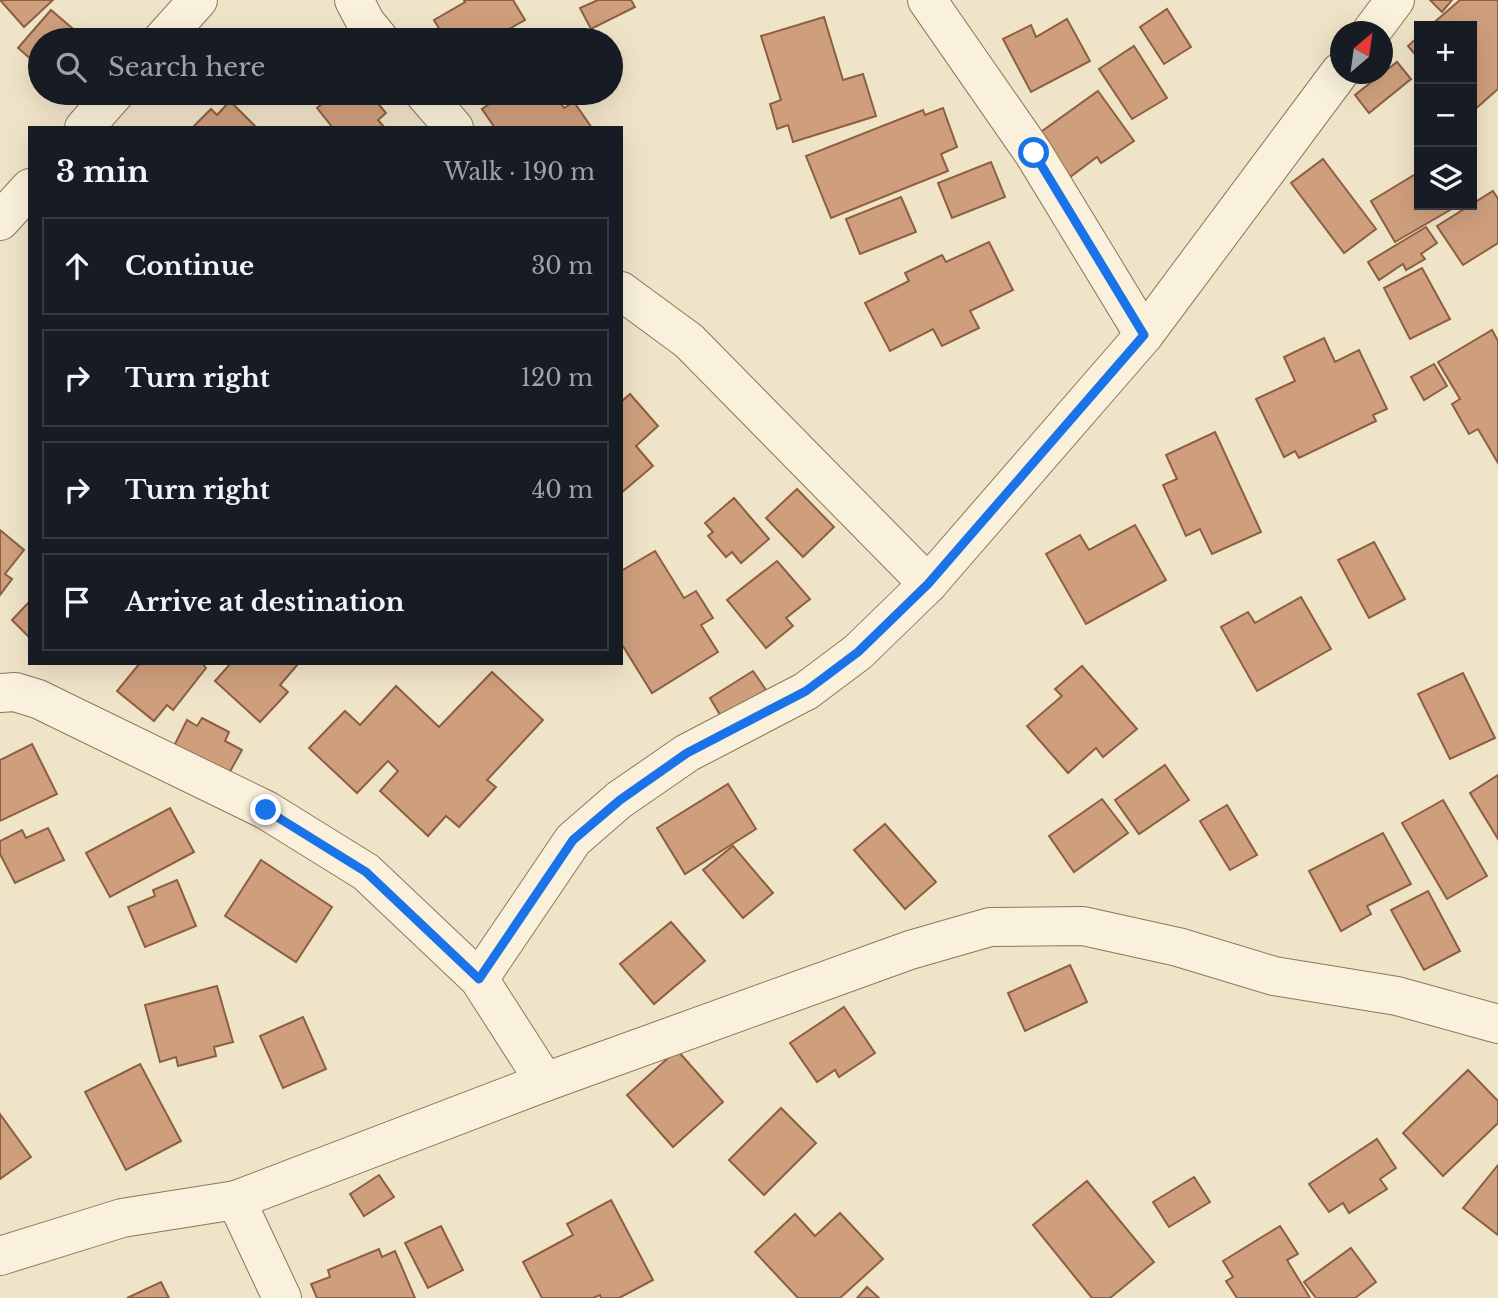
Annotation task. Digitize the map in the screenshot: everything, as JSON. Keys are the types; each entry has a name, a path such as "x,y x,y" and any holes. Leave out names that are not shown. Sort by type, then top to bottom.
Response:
{"street":[{"path":"173,28 198,0"},
{"path":"354,0 370,28"},
{"path":"927,0 1034,153 1144,335"},
{"path":"1379,21 1395,0"},
{"path":"479,979 573,840 620,800 687,753 806,691 858,652 928,584 1144,335 1331,84"},
{"path":"86,126 104,105"},
{"path":"434,105 452,126"},
{"path":"0,221 28,190"},
{"path":"623,292 689,341 928,584"},
{"path":"0,693 15,692 38,699 266,810 366,872 479,979 545,1082"},
{"path":"0,1256 122,1218 236,1199 545,1082 910,950 990,927 1083,926 1178,947 1274,976 1398,996 1498,1024"},
{"path":"236,1199 282,1298"}],"building":[{"path":"0,0 53,0 24,27"},
{"path":"464,0 513,0 525,20 511,28 439,28 434,20 465,2"},
{"path":"598,0 631,0 635,7 593,28 590,28 580,8"},
{"path":"1430,0 1452,0 1442,12"},
{"path":"1460,0 1498,0 1498,89 1477,108 1477,21 1436,21"},
{"path":"1167,9 1191,47 1164,64 1140,27"},
{"path":"51,10 72,28 35,28"},
{"path":"824,17 843,80 863,74 876,116 793,142 788,125 777,129 770,104 781,100 761,36"},
{"path":"1067,19 1090,61 1031,92 1003,39 1031,25 1036,37"},
{"path":"28,36 28,57 18,48"},
{"path":"1414,41 1414,53 1408,46"},
{"path":"1134,46 1167,98 1132,119 1099,69"},
{"path":"1397,62 1411,79 1369,113 1355,95 1369,84 1393,84 1393,65"},
{"path":"1098,91 1134,141 1101,163 1097,157 1070,177 1038,134"},
{"path":"226,105 234,105 255,126 194,126 211,109 217,115"},
{"path":"321,105 379,105 386,113 378,120 383,126 331,126 317,108"},
{"path":"488,105 562,105 564,108 576,105 591,126 494,126 482,109"},
{"path":"943,108 957,147 941,154 948,171 831,218 806,156 923,110 925,115"},
{"path":"1323,159 1376,229 1344,253 1291,183"},
{"path":"991,162 1005,197 952,218 938,183"},
{"path":"1414,175 1414,210 1450,210 1395,242 1371,201"},
{"path":"1493,191 1498,199 1498,243 1463,265 1437,226 1463,210 1477,210 1477,201"},
{"path":"901,197 916,232 860,254 846,219"},
{"path":"1426,227 1437,243 1421,254 1425,259 1406,270 1403,264 1379,280 1368,262"},
{"path":"989,242 1013,290 970,311 979,328 942,346 933,329 890,351 865,303 909,281 905,273 942,255 946,262"},
{"path":"1422,268 1450,319 1410,339 1384,288"},
{"path":"1492,330 1498,341 1498,463 1478,429 1469,434 1452,404 1460,399 1438,362"},
{"path":"1324,338 1335,362 1359,350 1387,409 1373,415 1376,421 1299,458 1295,451 1284,457 1256,399 1295,381 1284,357"},
{"path":"1434,364 1447,386 1424,400 1411,377"},
{"path":"630,394 658,426 636,446 653,466 623,491 623,400"},
{"path":"1215,432 1261,532 1212,554 1200,529 1186,536 1163,485 1177,479 1166,455"},
{"path":"797,489 834,527 803,557 766,518"},
{"path":"734,498 769,539 741,563 732,552 726,557 708,536 713,532 705,523"},
{"path":"1135,525 1166,580 1086,624 1046,554 1080,535 1089,550"},
{"path":"0,530 24,550 5,574 12,579 0,595"},
{"path":"1374,542 1405,599 1369,618 1338,560"},
{"path":"655,551 684,598 696,591 713,618 701,625 718,652 652,693 623,646 623,570"},
{"path":"777,561 810,599 786,618 793,626 766,648 727,600"},
{"path":"1301,597 1331,649 1257,691 1221,627 1248,612 1255,623"},
{"path":"28,603 28,636 12,620"},
{"path":"138,665 204,665 206,668 173,710 167,705 154,721 117,691"},
{"path":"229,665 297,665 280,685 288,692 260,722 215,681"},
{"path":"1082,666 1137,729 1103,757 1096,748 1068,773 1027,726 1062,696 1055,689"},
{"path":"753,671 766,690 722,718 710,698"},
{"path":"492,672 543,720 487,780 496,787 459,827 446,816 428,836 380,791 398,771 388,761 357,793 309,748 345,711 360,725 396,686 439,727"},
{"path":"1463,673 1495,738 1450,759 1418,694"},
{"path":"202,718 229,732 225,741 242,750 223,784 169,756 187,720 197,726"},
{"path":"32,744 57,794 0,821 0,760"},
{"path":"1165,765 1189,800 1139,834 1115,800"},
{"path":"1498,775 1498,839 1470,793"},
{"path":"728,784 756,829 685,874 657,828"},
{"path":"1102,799 1128,833 1074,872 1049,836"},
{"path":"1443,800 1487,876 1447,899 1402,823"},
{"path":"1227,805 1257,855 1230,870 1200,821"},
{"path":"170,808 194,852 110,897 86,853"},
{"path":"885,824 936,882 905,909 854,850"},
{"path":"48,828 64,860 15,883 0,854 0,841 22,830 26,838"},
{"path":"1383,833 1411,884 1367,906 1371,914 1341,931 1309,871"},
{"path":"733,846 773,893 743,918 703,870"},
{"path":"261,860 332,907 296,962 225,916"},
{"path":"177,880 196,926 145,947 128,907 155,896 153,890"},
{"path":"1428,891 1460,951 1424,970 1391,910"},
{"path":"671,922 705,961 654,1004 620,964"},
{"path":"1070,965 1087,1002 1025,1031 1008,993"},
{"path":"217,986 233,1042 214,1047 216,1056 178,1066 176,1057 160,1062 145,1005"},
{"path":"844,1007 875,1053 839,1077 835,1070 817,1082 790,1043"},
{"path":"303,1017 326,1069 283,1088 260,1036"},
{"path":"677,1050 723,1102 673,1147 627,1095"},
{"path":"140,1064 181,1141 126,1170 85,1092"},
{"path":"1468,1070 1498,1101 1498,1123 1443,1176 1403,1133"},
{"path":"781,1108 816,1143 764,1195 729,1160"},
{"path":"0,1114 31,1157 0,1179"},
{"path":"1377,1139 1396,1168 1380,1179 1387,1189 1349,1213 1343,1203 1329,1212 1309,1184"},
{"path":"1498,1165 1498,1235 1463,1208"},
{"path":"379,1175 394,1197 364,1216 350,1194"},
{"path":"1194,1177 1210,1202 1169,1227 1153,1202"},
{"path":"1087,1181 1154,1262 1110,1298 1092,1298 1033,1225"},
{"path":"611,1200 653,1280 619,1298 601,1298 600,1295 593,1298 542,1298 523,1262 573,1235 567,1224"},
{"path":"840,1213 883,1259 840,1298 798,1298 755,1252 795,1214 815,1236"},
{"path":"441,1226 463,1270 428,1288 405,1243"},
{"path":"1280,1226 1298,1254 1287,1260 1310,1298 1237,1298 1226,1281 1233,1277 1223,1261"},
{"path":"1351,1248 1376,1282 1355,1298 1316,1298 1304,1282"},
{"path":"379,1249 382,1257 395,1251 415,1298 317,1298 311,1284 330,1277 328,1270"},
{"path":"161,1282 169,1298 127,1298"},
{"path":"867,1287 879,1298 857,1298"}],"route":[{"path":"266,810 366,872 479,979 573,840 620,800 687,753 806,691 858,652 928,584 1144,335 1034,153"}]}
